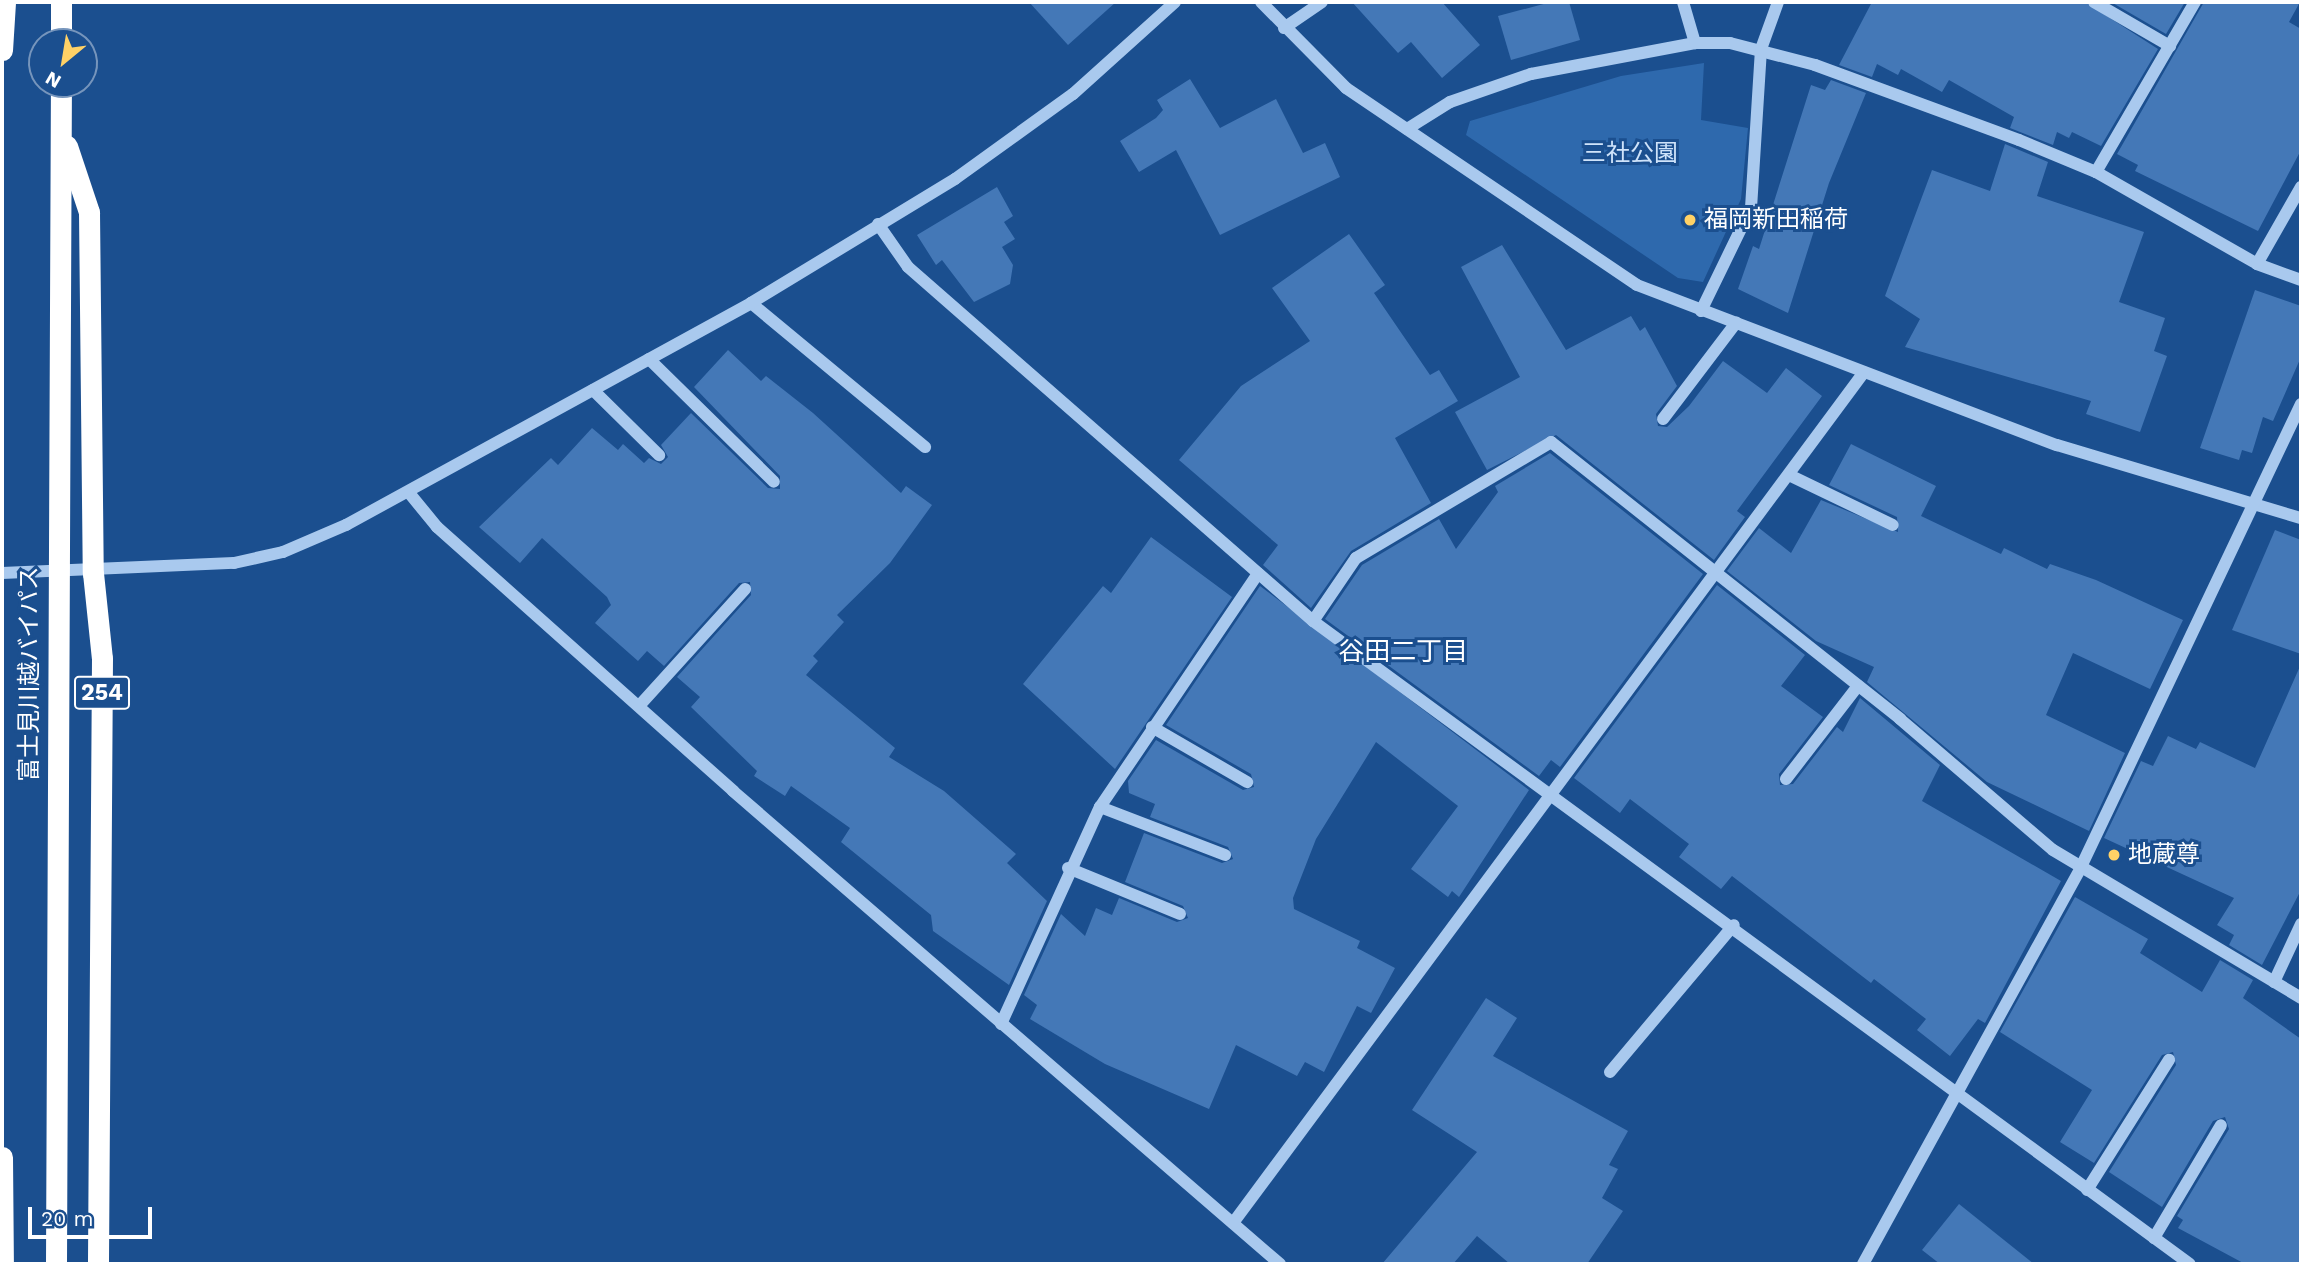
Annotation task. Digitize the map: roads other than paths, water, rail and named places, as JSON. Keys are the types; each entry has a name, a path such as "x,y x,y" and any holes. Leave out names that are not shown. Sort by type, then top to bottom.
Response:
{"highway":[{"path":"2,50 5,2"},
{"path":"61,2 61,28"},
{"name":"富士見川越バイパス","path":"56,1264 55,572 61,98"},
{"name":"254","path":"61,127 89,212 93,573 102,658 98,1264"},
{"path":"2,1157 3,1264"}],"street":[{"path":"2,573 181,570 284,552 410,494 751,303 1007,144 1175,2"},
{"path":"1262,2 1284,29 1346,88 1637,285 2057,445 2301,517"},
{"path":"1284,29 1322,2"},
{"path":"1683,2 1695,43"},
{"path":"1701,311 1751,208 1761,49 1778,2"},
{"path":"2094,2 2170,46"},
{"path":"2096,172 2195,2"},
{"path":"1407,130 1450,102 1531,74 1695,43 1761,49 2096,172 2257,264 2301,280"},
{"path":"2257,264 2301,187"},
{"path":"878,224 908,267 1314,621 1734,925 1957,1097 2190,1264"},
{"path":"751,303 925,447"},
{"path":"1663,419 1736,323"},
{"path":"649,359 774,482"},
{"path":"1233,1223 1718,574 1864,372"},
{"path":"593,390 659,456"},
{"path":"1863,1264 2080,869 2301,404"},
{"path":"1314,621 1356,558 1551,442 1858,686 2080,869 2301,998"},
{"path":"1789,475 1894,526"},
{"path":"410,494 437,527 639,706 1001,1024 1280,1264"},
{"path":"1001,1024 1068,868 1100,807 1258,573"},
{"path":"639,706 745,589"},
{"path":"1786,779 1858,686"},
{"path":"1152,727 1247,782"},
{"path":"1100,807 1225,856"},
{"path":"1068,868 1180,914"},
{"path":"2274,982 2301,924"},
{"path":"1610,1072 1734,925"},
{"path":"2087,1191 2169,1060"},
{"path":"2154,1238 2221,1125"}],"place":[{"name":"福岡新田稲荷","path":"1690,220"},
{"name":"地蔵尊","path":"2114,855"}],"district":[{"name":"谷田二丁目","path":"1403,652"}],"park label":[{"name":"三社公園","path":"1630,154"}]}
